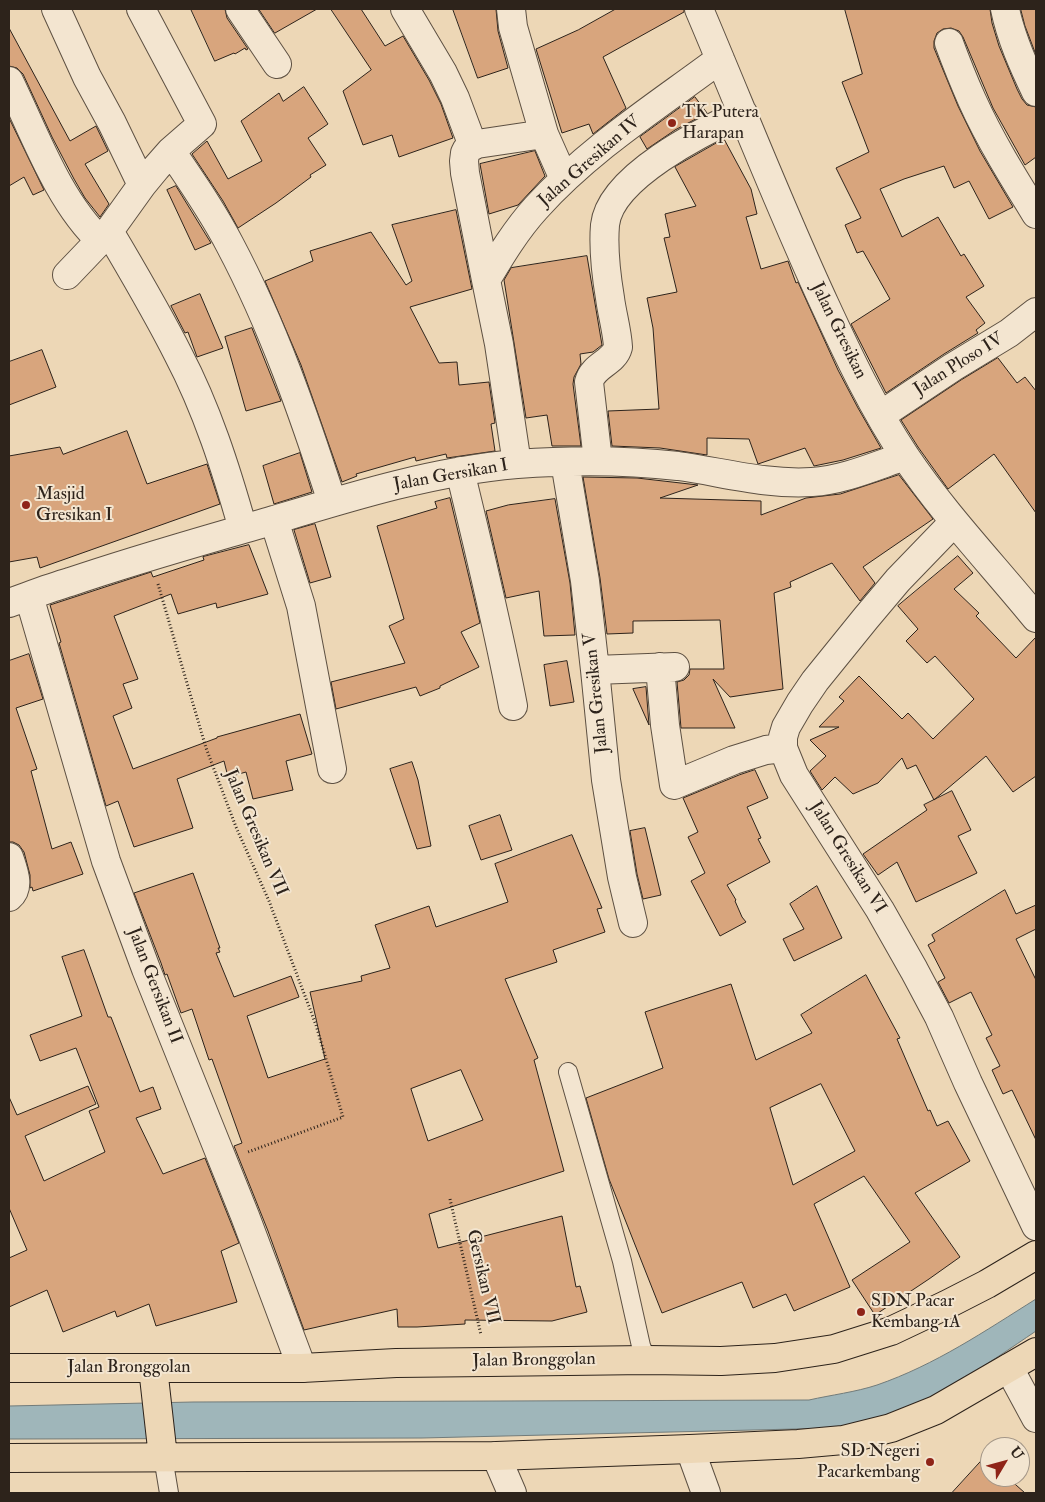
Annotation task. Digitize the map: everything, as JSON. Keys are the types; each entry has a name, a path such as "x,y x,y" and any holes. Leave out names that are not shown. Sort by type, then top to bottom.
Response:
{"main road":[{"name":"Jalan Bronggolan","path":"9,1368 154,1371 302,1368 396,1363 721,1361 775,1358 834,1349 891,1330 987,1284 1036,1255"},
{"path":"9,1458 162,1452 496,1456 690,1449 843,1440 891,1428 936,1410 1036,1352"},
{"path":"154,1371 162,1452"}],"street":[{"path":"56,9 87,76 142,185"},
{"path":"68,275 105,236 142,185 171,151 202,124 141,9"},
{"path":"240,9 277,64"},
{"path":"405,9 443,73 455,98 473,146"},
{"path":"511,9 513,27 544,134 564,179"},
{"name":"Jalan Gresikan","path":"699,9 804,261 856,372 905,456 954,522 1036,618"},
{"path":"1005,9 1021,62 1036,92"},
{"path":"948,44 972,101 987,130 1036,214"},
{"name":"Jalan Gresikan IV","path":"486,280 508,242 536,208 564,179 611,140 720,59"},
{"path":"9,81 63,192 82,222 105,236 146,293 175,347 201,402 219,450 243,529"},
{"path":"598,461 588,389 589,382 592,373 615,355 618,347 605,259 605,224 608,213 611,206 628,184 658,160 705,130 743,113"},
{"path":"517,464 499,344 465,172 465,153 467,149 473,146 485,143 544,134"},
{"path":"171,151 213,214 242,268 289,378 332,502"},
{"name":"Jalan Ploso IV","path":"881,415 1009,333 1036,312"},
{"name":"Jalan Gersikan I","path":"19,599 71,581 332,502 460,471 517,464 598,461 636,462 678,466 764,479 812,482 837,478 905,456"},
{"name":"Jalan Gresikan V","path":"565,462 584,581 606,780 622,877 632,923"},
{"path":"460,471 503,652 513,706"},
{"path":"274,520 301,606 332,769"},
{"path":"595,670 667,667 665,725 674,785 734,760 766,750 783,748 786,727 815,681 898,580 954,522"},
{"name":"Jalan Gersikan II","path":"19,599 106,861 146,969 302,1368"},
{"name":"Jalan Gresikan VI","path":"783,748 794,775 880,910 939,1017 1036,1226"},
{"path":"9,857 16,884 13,894 9,897"},
{"path":"1009,1368 1036,1418"},
{"path":"690,1449 706,1493"},
{"path":"496,1456 512,1493"}],"lane":[{"path":"568,1072 622,1261 641,1346 647,1360"},
{"path":"162,1452 170,1493"}],"path":[{"name":"Jalan Gresikan VII","path":"150,557 206,748 236,827 270,900 316,1025 343,1117 223,1162"},
{"name":"Gersikan VII","path":"450,1199 488,1362"}],"water":[{"path":"1036,1299 1036,1331 979,1369 940,1392 899,1411 872,1420 836,1428 422,1438 9,1439 9,1406 193,1402 809,1400 877,1385 919,1368"}],"building":[{"path":"191,9 225,9 227,18 248,49 246,50 245,48 235,54 215,61"},
{"path":"259,9 317,9 275,33"},
{"path":"331,9 361,9 385,46 403,36 441,104 453,138 399,157 392,135 363,145 343,91 371,70"},
{"path":"453,9 496,9 498,31 508,68 478,78"},
{"path":"616,9 684,9 684,12 603,57 626,108 593,134 589,124 562,133 536,49 578,30"},
{"path":"845,9 990,9 999,46 1017,89 1027,105 1036,107 1036,157 1025,165 993,108 959,31 951,28 943,29 937,33 934,48 958,106 980,151 1013,207 989,219 969,181 954,188 944,166 880,189 902,237 938,217 961,256 964,254 984,286 966,297 985,323 976,330 978,333 886,393 851,324 890,299 863,251 857,253 845,225 861,218 836,168 869,152 842,82 862,74"},
{"path":"1021,9 1036,9 1036,55 1025,26"},
{"path":"9,28 70,141 96,126 108,151 85,164 109,204 100,217 85,198 74,179 23,74 17,68 9,66"},
{"path":"304,87 328,124 308,138 326,165 310,175 311,177 276,203 238,228 223,201 192,154 207,141 228,179 262,161 241,121 279,93 283,101"},
{"name":"TK Putera Harapan","path":"695,97 707,113 675,130 647,149 640,137"},
{"path":"9,118 44,190 33,195 24,177 9,186"},
{"path":"724,139 751,189 757,214 746,217 761,269 788,261 796,283 798,282 838,370 881,448 843,460 814,466 805,448 758,464 749,439 707,438 707,455 660,448 612,446 608,411 659,409 653,328 647,298 677,292 664,238 670,237 665,214 696,206 675,167"},
{"path":"535,151 545,176 518,205 489,214 480,164"},
{"path":"176,186 211,243 195,250 167,190"},
{"path":"456,210 472,289 410,307 439,363 457,362 459,385 489,382 495,423 491,424 495,451 447,458 446,454 416,461 415,457 356,474 357,476 342,482 301,365 265,281 313,261 310,251 371,232 406,285 412,281 392,225"},
{"path":"587,256 602,345 593,352 580,354 581,364 574,377 573,384 581,446 552,446 547,415 526,418 504,280 511,268"},
{"path":"200,294 223,348 197,357 188,332 185,333 171,306"},
{"path":"252,328 281,401 246,411 225,337"},
{"path":"42,350 56,387 9,405 9,362"},
{"path":"998,358 1017,383 1025,377 1036,391 1036,513 994,454 948,489 901,420"},
{"path":"127,431 147,484 207,464 220,504 40,568 37,557 9,562 9,456 60,447 63,454"},
{"path":"300,453 312,492 274,504 263,466"},
{"path":"899,475 933,519 863,567 875,583 860,601 832,563 790,582 791,587 774,593 783,689 730,697 713,679 735,728 681,728 677,682 684,680 689,675 690,669 724,669 720,620 633,621 633,633 607,634 600,578 583,477 637,478 698,485 660,498 761,501 761,515 806,498 840,494"},
{"path":"450,498 480,623 461,632 479,667 440,686 440,688 420,696 416,687 336,709 331,682 405,663 389,626 404,619 377,526 437,508 435,502"},
{"path":"555,499 570,583 575,635 544,636 539,591 506,598 486,511 508,505"},
{"path":"315,524 331,577 310,583 294,530"},
{"path":"249,545 268,594 217,608 216,603 178,614 171,594 114,616 138,679 123,684 132,708 113,716 133,769 217,737 300,714 312,754 286,761 293,790 253,799 246,772 228,777 224,761 177,779 193,828 134,847 118,801 106,806 59,643 61,642 50,605 151,572 153,577 204,560 203,557"},
{"path":"958,556 973,573 954,589 979,613 976,616 1016,658 1036,637 1036,776 1013,792 986,756 934,800 916,765 907,769 902,758 878,783 853,794 835,777 822,790 810,771 826,756 810,740 839,727 819,727 844,701 839,697 859,676 902,719 908,713 933,739 974,699 935,656 927,663 906,641 918,629 898,606"},
{"path":"29,654 43,699 16,708 37,769 31,771 52,849 71,842 83,874 33,891 32,887 30,888 30,875 24,852 19,845 9,842 9,661"},
{"path":"567,661 574,702 550,706 544,665"},
{"path":"646,687 649,725 633,689"},
{"path":"412,762 418,780 431,846 417,849 390,769"},
{"path":"755,770 768,798 747,807 761,838 758,839 770,862 727,885 746,922 720,936 691,881 705,873 688,837 698,832 683,798"},
{"path":"952,791 971,830 958,836 977,873 916,902 897,862 878,875 863,854 927,810 924,805"},
{"path":"500,815 512,850 481,860 469,826"},
{"path":"645,828 661,895 643,899 630,831"},
{"path":"572,835 602,908 597,909 605,932 553,950 557,962 505,979 538,1058 534,1060 564,1171 429,1214 438,1248 562,1216 576,1287 580,1286 587,1312 552,1321 465,1320 465,1324 398,1327 397,1309 304,1330 268,1231 234,1146 242,1143 212,1059 209,1060 192,1009 181,1013 134,893 193,873 220,948 218,948 220,952 216,953 234,997 291,976 299,997 247,1016 268,1078 325,1059 310,992 362,981 361,976 390,968 375,925 429,906 436,927 508,902 495,864","holes":["461,1070 483,1120 428,1141 411,1089"]},
{"path":"817,886 842,938 794,961 783,939 804,929 790,904"},
{"path":"1005,890 1016,914 1036,905 1036,929 1016,939 1036,980 1036,1140 1012,1090 1003,1094 992,1070 1000,1066 986,1038 992,1035 971,992 949,1003 938,982 945,978 928,945 935,941 932,935"},
{"path":"84,950 108,1017 111,1017 140,1092 153,1087 161,1109 136,1118 163,1174 205,1158 239,1243 221,1251 237,1302 156,1326 149,1304 117,1317 115,1311 63,1332 47,1290 9,1307 9,1258 27,1250 9,1208 9,1097 17,1115 88,1086 96,1104 25,1136 44,1181 105,1152 89,1111 99,1107 76,1048 40,1061 30,1035 82,1016 62,957"},
{"path":"866,975 900,1038 897,1039 928,1111 930,1110 937,1126 948,1121 970,1161 915,1193 960,1257 875,1315 852,1280 910,1242 864,1176 814,1204 850,1287 794,1311 786,1294 753,1308 742,1282 662,1313 609,1179 586,1098 663,1068 645,1012 731,984 756,1060 812,1033 801,1015","holes":["821,1084 855,1151 793,1185 770,1108"]},
{"path":"980,1462 980,1487 1018,1487 1025,1493 952,1493"}],"place":[{"name":"TK Putera Harapan","path":"672,123"},
{"name":"Masjid Gresikan I","path":"26,505"},
{"name":"SDN Pacar Kembang 1A","path":"861,1312"},
{"name":"SD Negeri Pacarkembang","path":"930,1462"}]}
